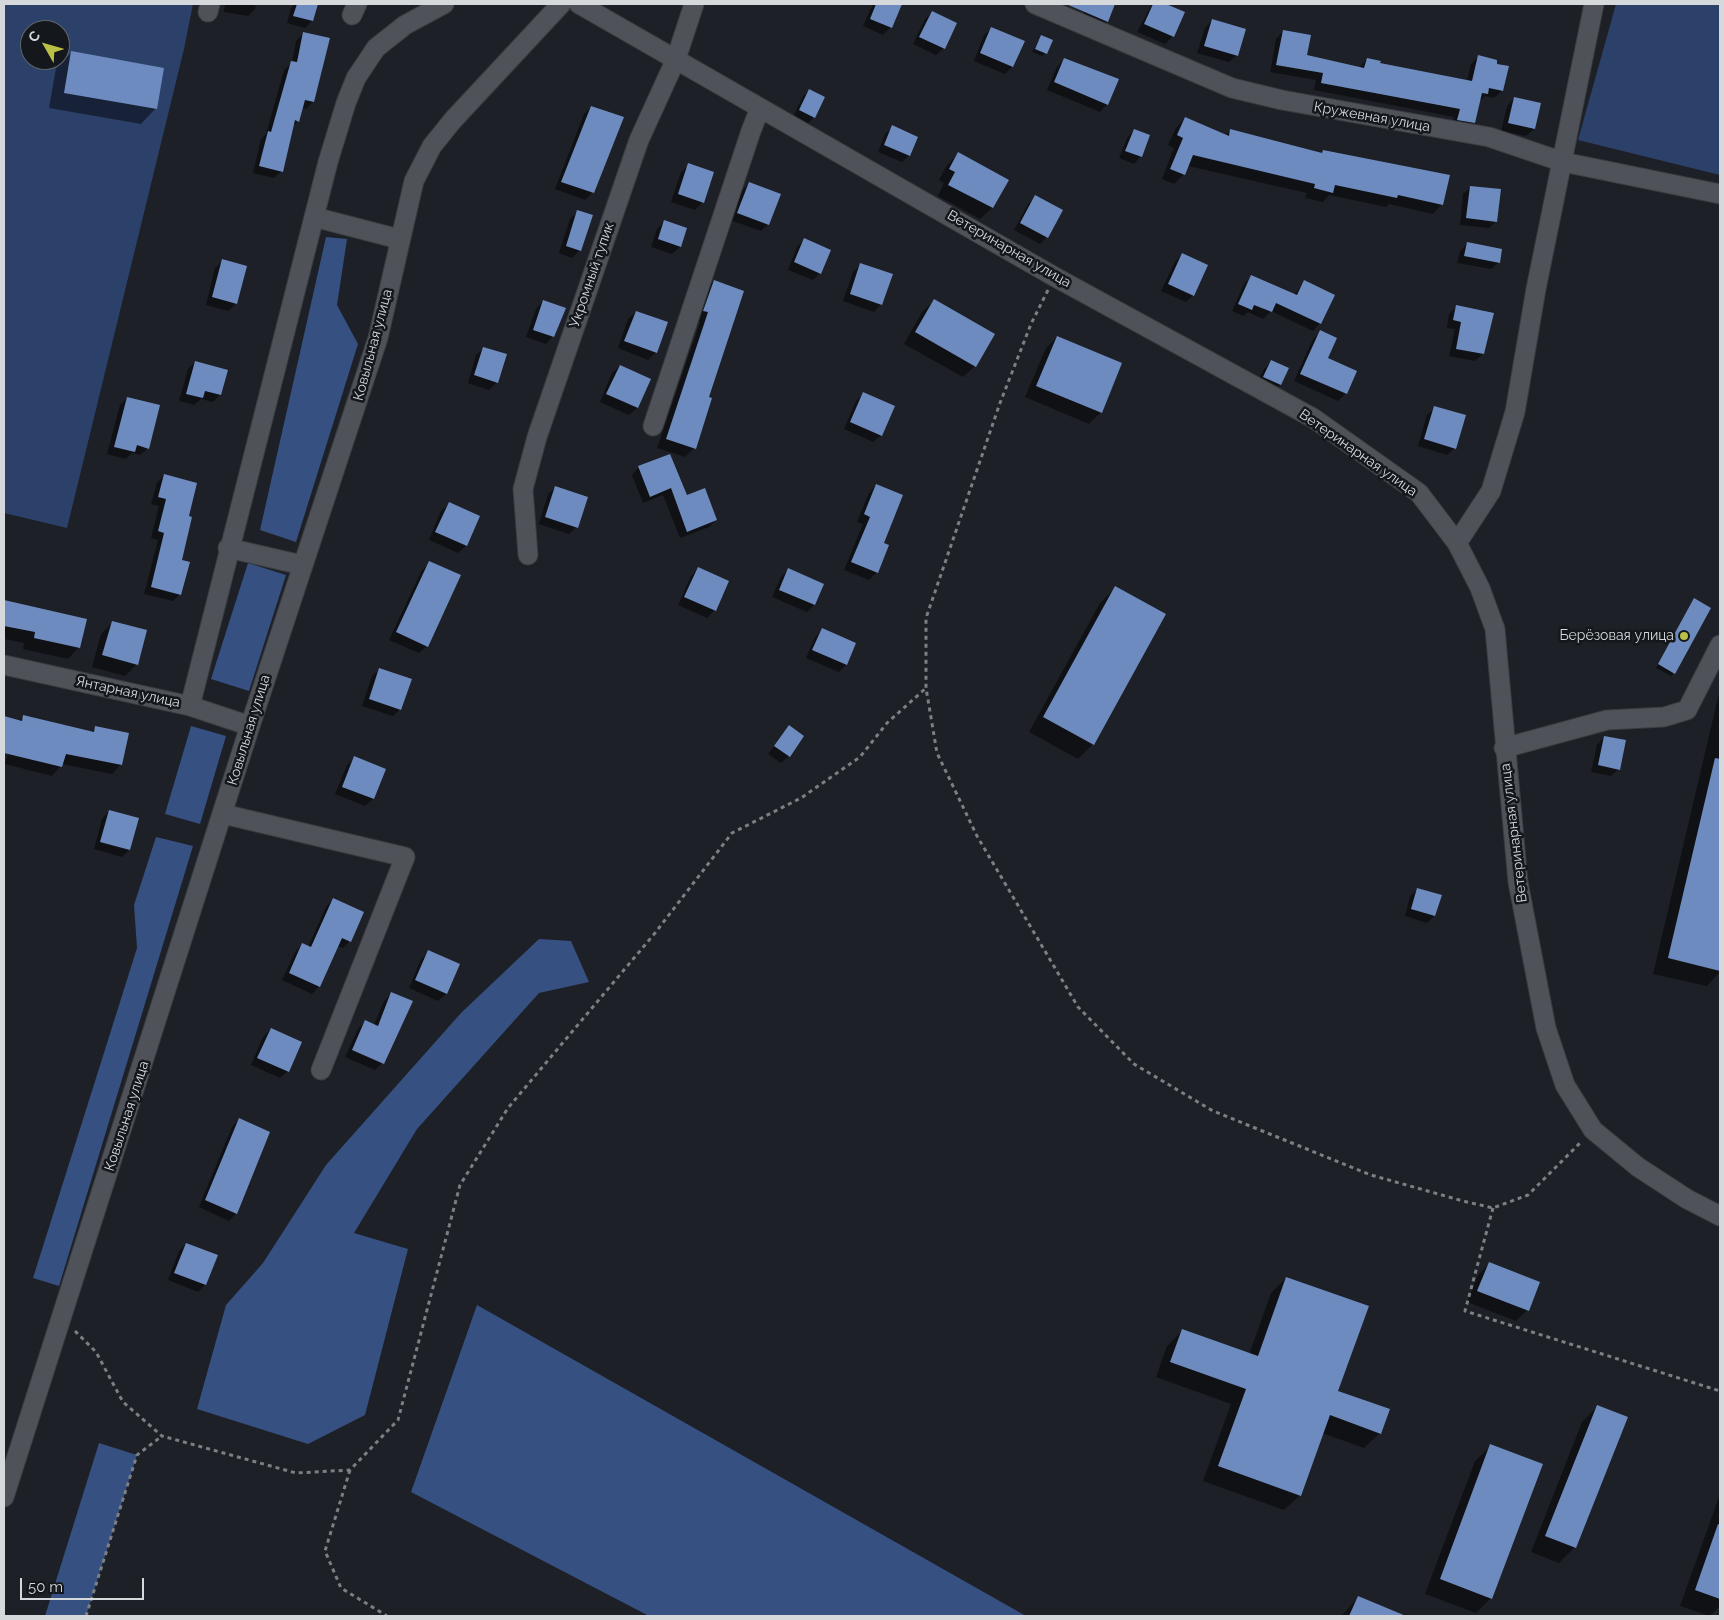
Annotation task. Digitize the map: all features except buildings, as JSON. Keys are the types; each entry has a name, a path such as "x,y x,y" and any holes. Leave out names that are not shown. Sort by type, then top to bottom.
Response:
{"street":[{"path":"190,706 228,548 338,125 356,78 363,66 388,37 405,24 444,4"},
{"name":"Ковыльная улица","path":"4,1497 250,726 378,338 414,181 432,146 452,120 561,4"},
{"name":"Ветеринарная улица","path":"580,4 1055,276 1313,418 1419,493 1457,543 1480,588 1495,629 1504,748 1518,882 1546,1028 1565,1085 1593,1130 1638,1168 1687,1199 1720,1216"},
{"name":"Укромный тупик","path":"528,555 523,489 537,437 639,140 676,59 694,4"},
{"name":"Кружевная улица","path":"1035,4 1232,88 1282,100 1489,137 1562,162 1720,194"},
{"path":"1457,543 1491,491 1515,412 1536,290 1594,4"},
{"path":"653,426 751,130 760,108"},
{"path":"314,216 400,239"},
{"path":"228,548 302,565"},
{"path":"1504,748 1607,720 1664,717 1687,710 1720,645"},
{"name":"Янтарная улица","path":"4,665 190,706 250,726"},
{"path":"223,814 405,858 321,1070"}],"path":[{"path":"1055,276 1031,324 1000,403 926,618 926,688 937,753 977,836 1078,1007 1134,1064 1213,1111 1371,1175 1493,1208 1528,1195 1593,1130"},
{"path":"387,1616 341,1588 325,1551 350,1470 398,1420 460,1185 508,1108 655,933 732,833 801,798 860,757 887,723 926,688"},
{"path":"1493,1208 1465,1310 1720,1391"},
{"path":"62,1318 96,1352 124,1402 162,1436 296,1473 350,1470"},
{"path":"86,1616 137,1455 162,1436"}],"shaded area":[{"path":"4,4 193,4 184,49 67,528 4,513"},
{"path":"1616,4 1720,4 1720,175 1578,140"},
{"path":"326,237 347,239 337,305 358,344 296,542 260,530"},
{"path":"248,563 286,575 249,691 211,679"},
{"path":"191,726 226,736 200,824 165,814"},
{"path":"156,837 193,846 59,1286 33,1278 137,948 134,905"},
{"path":"539,939 571,941 589,982 539,993 417,1129 354,1233 408,1249 365,1415 308,1444 197,1409 226,1305 263,1263 326,1165 461,1013"},
{"path":"477,1305 1026,1616 649,1616 411,1492"},
{"path":"99,1443 137,1455 86,1616 45,1616"}],"place":[{"name":"Берёзовая улица","path":"1684,636"}]}
